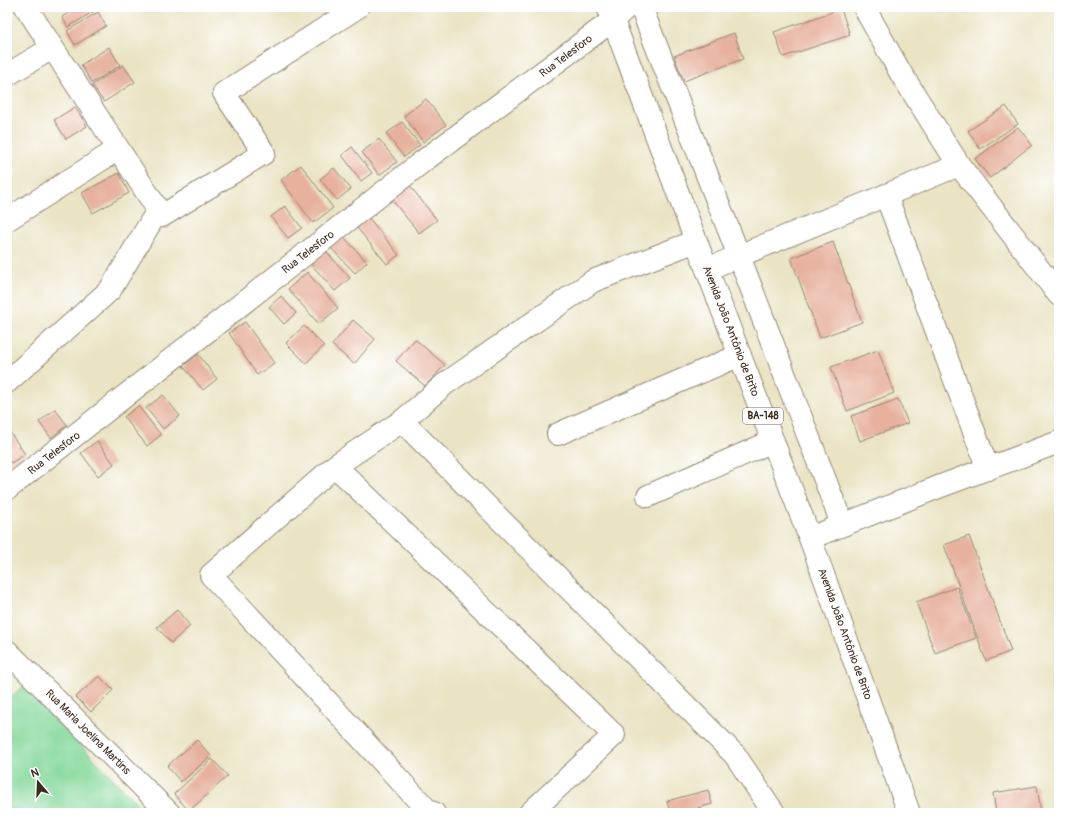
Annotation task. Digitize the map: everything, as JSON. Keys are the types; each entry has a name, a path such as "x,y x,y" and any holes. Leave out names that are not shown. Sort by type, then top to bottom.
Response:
{"street":[{"path":"26,7 162,216 264,153 224,93 358,7"},
{"path":"641,7 842,524"},
{"path":"864,7 900,72 959,164 1059,295"},
{"name":"Avenida João Antônio de Brito","path":"616,11 696,241 810,538 909,813"},
{"name":"Rua Telesforo","path":"7,489 616,11"},
{"path":"7,74 52,48"},
{"path":"7,220 115,151"},
{"path":"707,269 959,164"},
{"path":"886,195 988,469"},
{"path":"7,382 110,290 158,210"},
{"path":"434,813 429,812 211,575 335,466 402,421 445,384 593,281 696,241"},
{"path":"558,434 740,355"},
{"path":"402,421 735,755 774,813"},
{"path":"648,496 773,440"},
{"path":"810,538 842,524 1059,442"},
{"path":"335,466 614,735 530,813"},
{"name":"Rua Maria Joelina Martins","path":"7,651 169,813"}],"green space":[{"path":"24,686 146,813 7,813 7,700"}],"building":[{"path":"78,7 97,7 98,9 68,27 62,17"},
{"path":"841,9 850,35 783,57 774,32"},
{"path":"98,12 106,26 75,45 67,31"},
{"path":"734,33 743,59 684,81 674,56"},
{"path":"109,47 120,65 92,83 81,65"},
{"path":"123,65 135,82 104,102 92,85"},
{"path":"426,99 446,125 423,142 404,116"},
{"path":"1006,106 1018,124 980,149 968,131"},
{"path":"75,107 87,126 66,139 54,120"},
{"path":"402,122 420,145 404,157 386,134"},
{"path":"1018,127 1032,145 990,178 975,159"},
{"path":"379,139 397,162 379,175 362,152"},
{"path":"352,147 372,173 361,181 342,155"},
{"path":"301,165 333,208 313,223 281,180"},
{"path":"334,168 351,189 337,200 320,179"},
{"path":"119,173 129,193 93,213 82,193"},
{"path":"410,186 437,220 419,233 392,200"},
{"path":"285,206 302,228 288,238 271,217"},
{"path":"369,218 399,255 387,264 357,228"},
{"path":"343,236 367,262 355,273 330,247"},
{"path":"833,242 862,322 820,338 791,258"},
{"path":"325,250 350,278 335,291 310,263"},
{"path":"307,272 338,308 319,324 288,289"},
{"path":"281,296 296,313 284,324 269,307"},
{"path":"353,320 375,339 354,364 332,345"},
{"path":"245,322 274,363 257,375 229,333"},
{"path":"304,326 324,346 306,363 286,343"},
{"path":"415,339 445,365 425,386 396,361"},
{"path":"878,350 894,393 847,411 831,367"},
{"path":"198,354 217,379 203,390 183,366"},
{"path":"163,395 180,416 163,429 146,408"},
{"path":"898,399 908,423 860,441 851,416"},
{"path":"138,406 161,435 147,446 124,417"},
{"path":"55,409 67,425 51,438 39,422"},
{"path":"9,431 25,454 11,463 7,457 7,432"},
{"path":"97,441 114,464 98,476 81,453"},
{"path":"969,536 1011,651 986,661 944,545"},
{"path":"957,587 976,638 935,653 916,602"},
{"path":"177,610 190,626 171,643 157,627"},
{"path":"99,676 113,690 91,712 76,697"},
{"path":"197,740 211,756 181,782 167,766"},
{"path":"212,759 228,776 189,811 174,794"},
{"path":"1037,786 1041,813 996,813 993,793"},
{"path":"708,790 712,804 698,808 700,813 670,813 667,801"}]}
